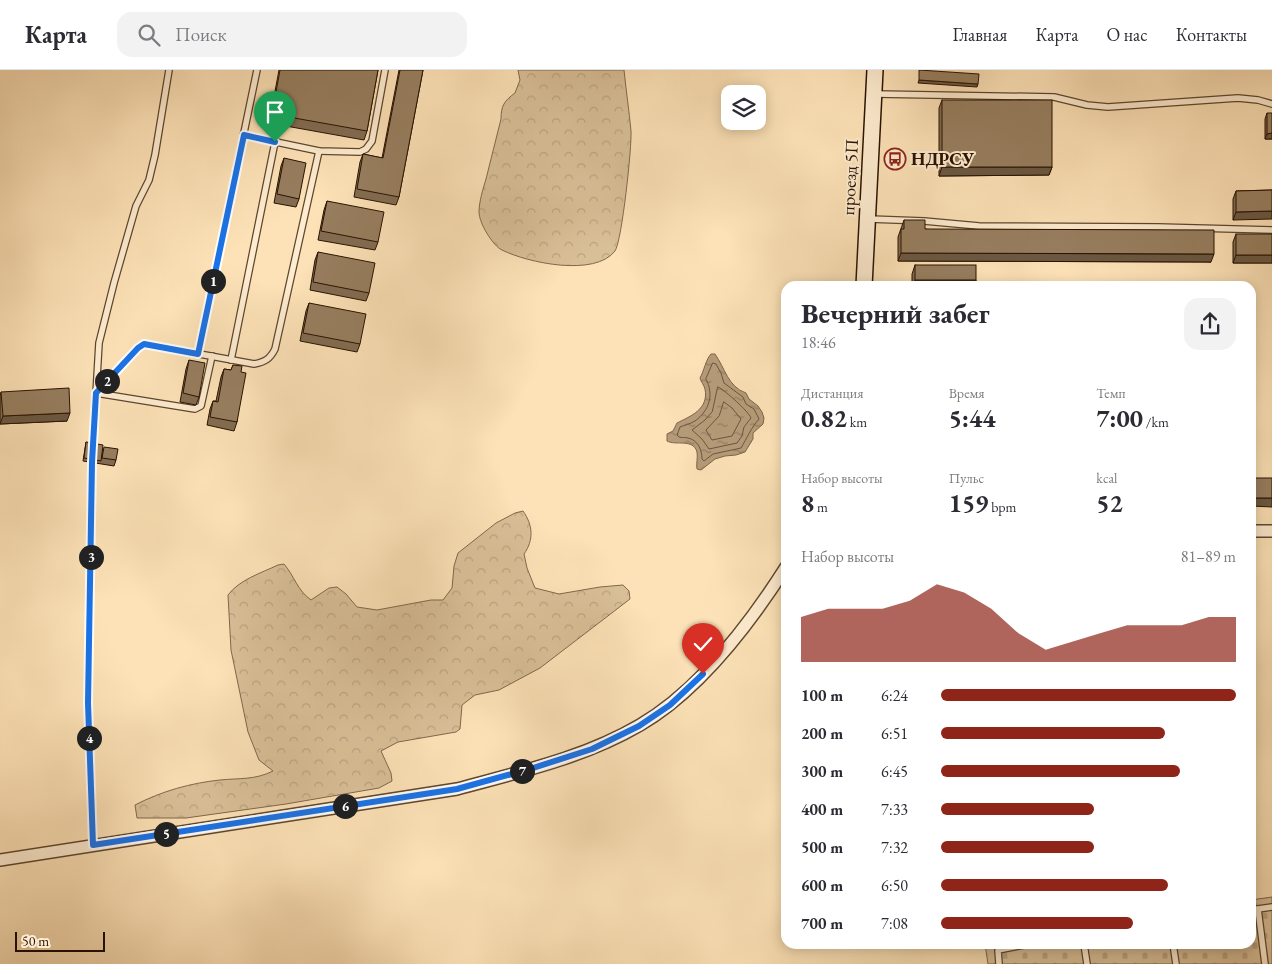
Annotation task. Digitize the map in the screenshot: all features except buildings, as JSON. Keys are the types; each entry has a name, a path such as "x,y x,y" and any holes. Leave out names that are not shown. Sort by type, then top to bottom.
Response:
{"street":[{"name":"проезд 5П","path":"864,281 875,70"},
{"path":"1256,531 1272,531"},
{"path":"0,860 457,789 530,769 592,749 639,726 670,705 703,674 739,634 781,574"}],"lane":[{"path":"93,845 88,703 92,462 99,342 136,206 149,180 156,156 169,70"},
{"path":"198,354 258,70"},
{"path":"244,135 318,151 360,152 366,149 372,141 385,70"},
{"path":"874,94 1054,96 1087,105 1108,107 1238,98 1258,100 1272,104"},
{"path":"231,360 275,142"},
{"path":"96,393 144,344 254,364 271,358 275,349 318,151"},
{"path":"867,219 924,221 979,226 1272,230"},
{"path":"96,393 194,409 201,406 212,356"},
{"path":"1256,910 1272,907"},
{"path":"1256,919 1266,964"},
{"path":"999,964 998,950 1003,949"},
{"path":"1085,949 1087,964"},
{"path":"1174,949 1176,964"}],"green space":[{"path":"518,70 624,70 631,131 628,173 618,244 615,251 605,259 593,264 577,266 544,263 528,259 498,248 484,228 479,212 480,200 503,107 506,101 515,93 520,80"},
{"path":"523,511 529,522 531,532 531,538 524,554 535,588 559,594 623,585 629,591 630,599 540,668 499,690 475,695 462,705 460,729 456,732 398,742 381,751 391,773 392,781 379,788 286,804 186,818 137,818 135,805 166,792 209,781 254,777 273,771 259,760 248,732 231,650 228,595 238,585 258,574 284,564 302,592 311,600 329,588 337,587 357,607 377,610 431,600 443,600 452,588 454,566 458,553 496,523"},
{"path":"1272,897 1272,964 988,964 986,949 1256,949 1256,899"}],"water":[{"path":"711,354 715,354 731,382 746,393 749,399 758,406 764,418 763,424 753,433 753,439 745,452 715,459 701,470 697,469 697,452 695,448 688,444 667,441 667,434 673,431 677,423 702,407 706,396 700,378"}],"place":[{"name":"НДРСУ","path":"895,159"}],"route":[{"path":"275,142 244,135 198,354 144,344 96,393 92,462 88,703 93,845 457,789 530,769 592,749 639,726 670,705 703,674"}]}
